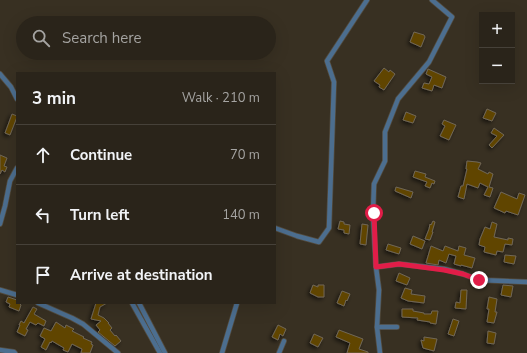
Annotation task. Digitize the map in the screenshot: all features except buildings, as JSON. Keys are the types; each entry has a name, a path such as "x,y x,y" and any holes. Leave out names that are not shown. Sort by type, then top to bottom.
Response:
{"street":[{"path":"276,228 319,242 329,228 334,82 327,61 367,0"},
{"path":"380,353 377,327 379,290 376,267 374,184 385,161 385,132 398,99 429,62 452,17 432,0"},
{"path":"0,74 11,87 16,97"},
{"path":"0,224 10,181 16,170"},
{"path":"376,267 399,264 444,270 463,274 479,280 527,282"},
{"path":"0,290 16,295"},
{"path":"40,304 83,324 118,353"},
{"path":"133,304 160,353"},
{"path":"140,304 165,353"},
{"path":"222,353 236,304"},
{"path":"377,327 397,328"},
{"path":"278,353 284,341"},
{"path":"0,350 15,353"}],"route":[{"path":"374,213 376,267 399,264 444,270 463,274 479,280"}]}
